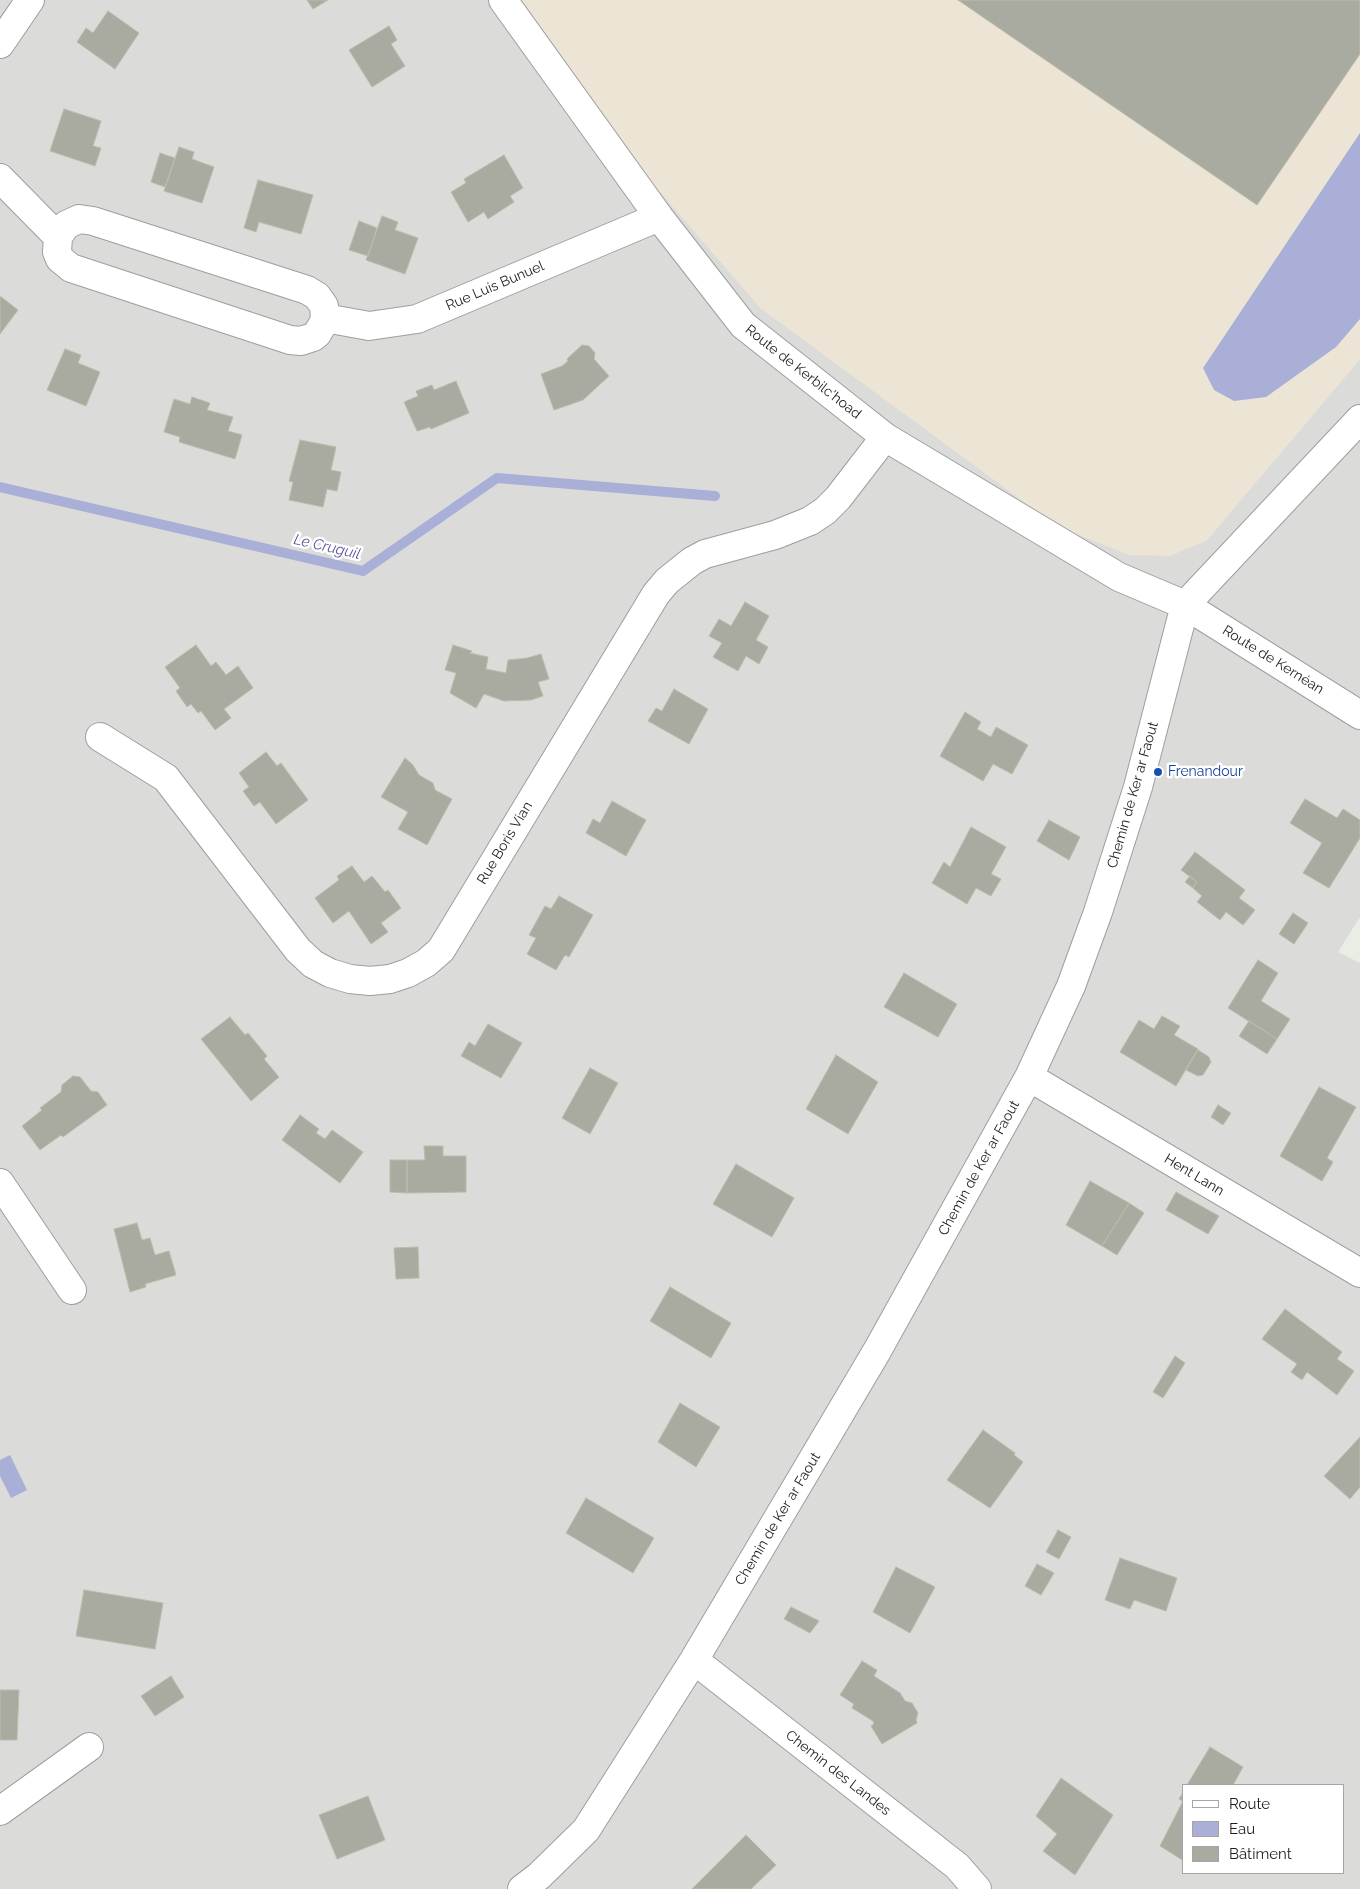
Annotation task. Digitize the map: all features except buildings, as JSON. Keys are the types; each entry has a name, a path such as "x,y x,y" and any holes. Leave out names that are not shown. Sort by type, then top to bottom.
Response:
{"street":[{"path":"0,44 30,0"},
{"name":"Route de Kerbilc'hoad","path":"503,0 659,217 743,326 885,437 1119,577 1186,605"},
{"path":"0,178 58,237"},
{"name":"Rue Luis Bunuel","path":"325,318 369,326 417,318 659,217"},
{"path":"79,219 93,221 307,290 321,301 324,306 325,318 321,329 313,337 301,341 290,340 71,268 60,259 57,252 58,237 61,231 72,221 79,219"},
{"name":"Chemin de Ker ar Faout","path":"522,1889 539,1876 586,1830 694,1660 877,1351 1029,1077 1071,986 1098,912 1138,787 1186,605 1360,419"},
{"name":"Rue Boris Vian","path":"100,737 166,778 298,950 312,964 330,973 350,979 370,981 390,979 408,973 426,963 441,950 656,594 666,581 692,560 705,554 776,535 810,521 825,511 838,498 885,437"},
{"name":"Route de Kernéan","path":"1186,605 1360,715"},
{"name":"Hent Lann","path":"1029,1077 1360,1274"},
{"path":"0,1183 72,1290"},
{"name":"Chemin des Landes","path":"694,1660 957,1866 977,1889"},
{"path":"0,1811 89,1746"}],"shaded area":[{"path":"0,0 515,0 1206,541 1360,359 1360,917 1338,952 1360,963 1360,1889 0,1889"},
{"path":"515,0 1360,0 1360,359 1206,541 1170,556 1129,555 1058,527 760,308 591,112"}],"water":[{"path":"1360,133 1360,319 1336,347 1266,397 1234,401 1214,390 1203,368"},
{"path":"10,1455 27,1490 11,1498 0,1476 0,1460"}],"waterway":[{"name":"Le Cruguil","path":"0,487 363,571 497,478 715,496"}],"place":[{"name":"Frenandour","path":"1158,772"}]}
